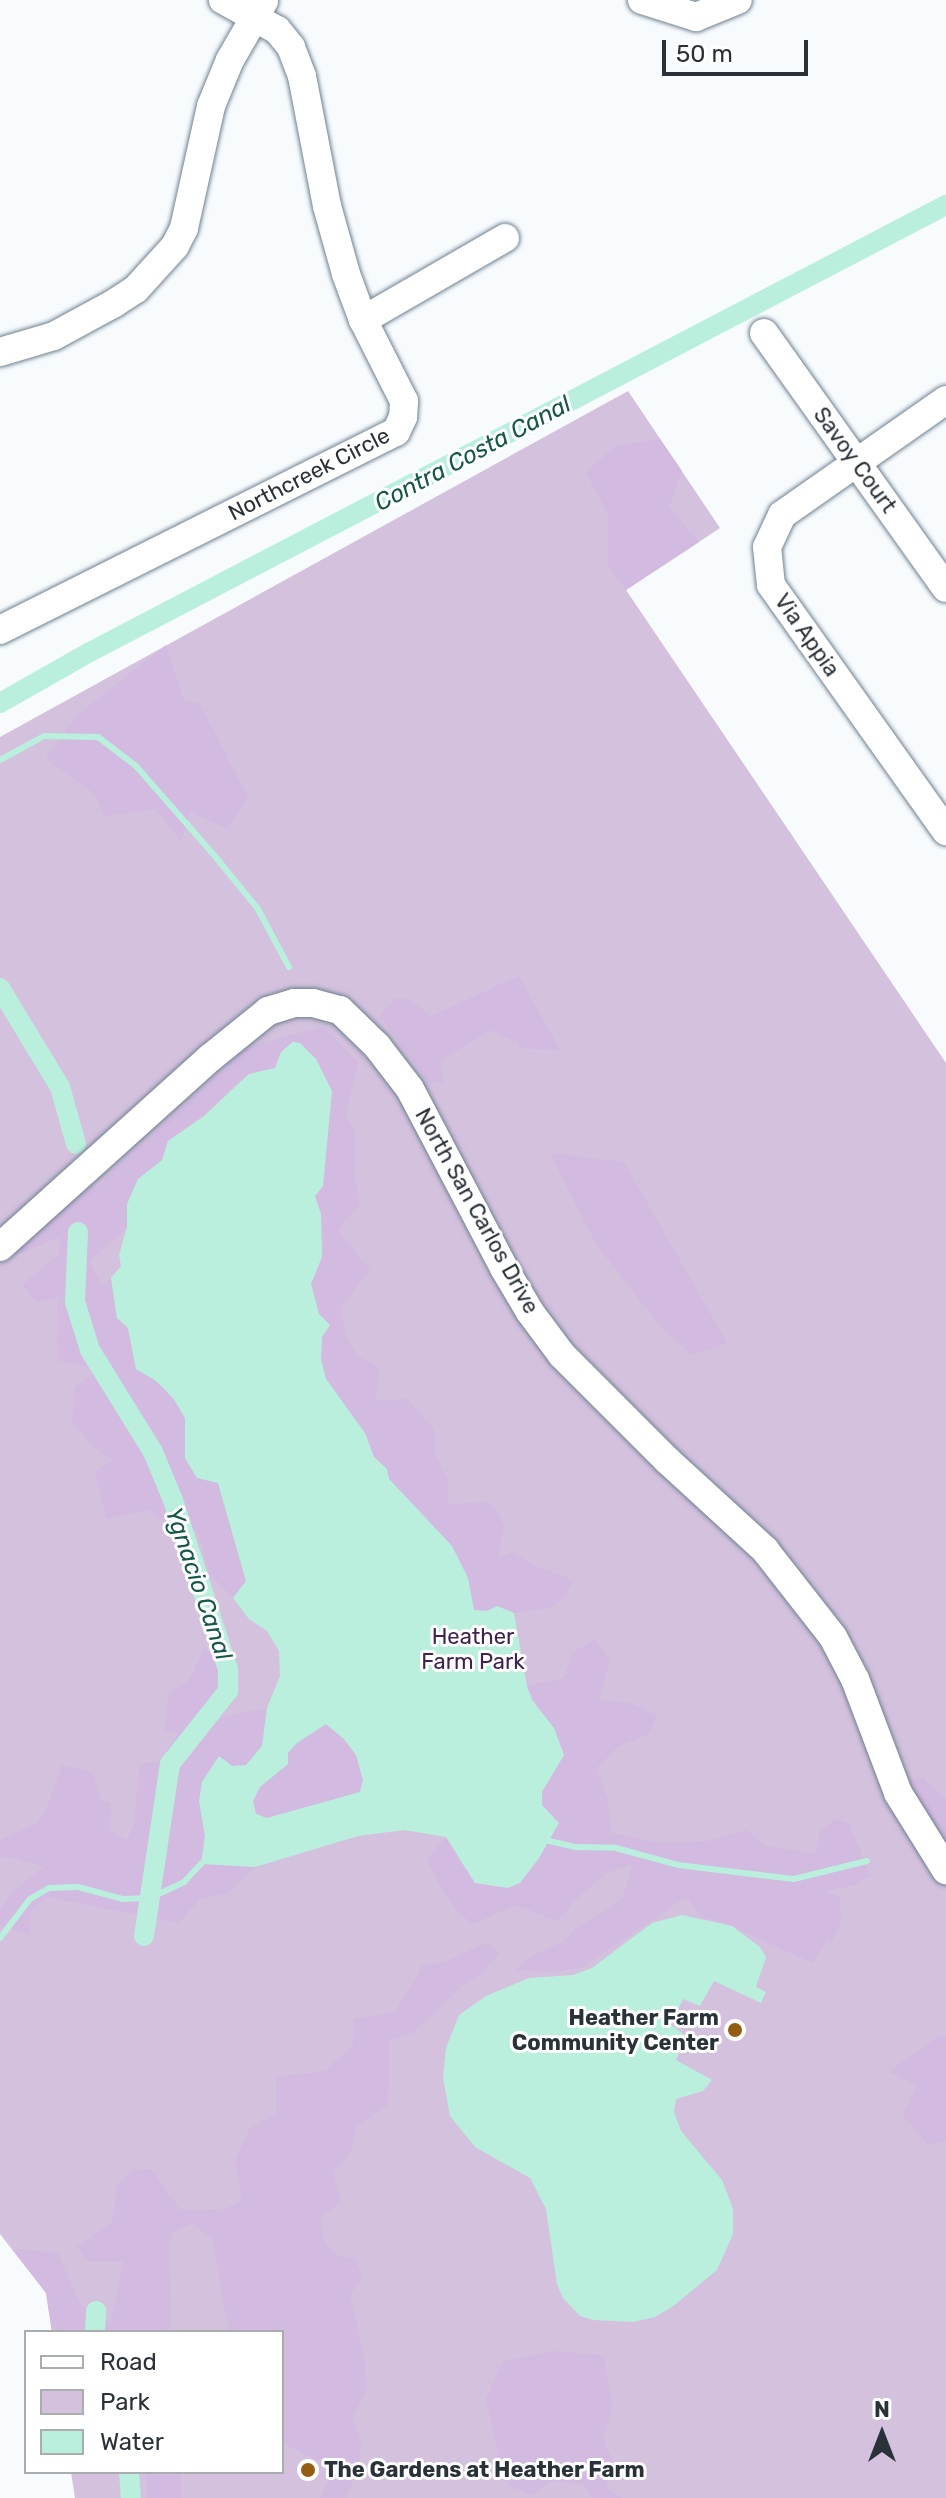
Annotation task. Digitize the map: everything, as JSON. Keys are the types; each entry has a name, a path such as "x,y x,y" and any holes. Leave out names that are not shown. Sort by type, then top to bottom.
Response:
{"street":[{"name":"Northcreek Circle","path":"0,630 396,432 403,417 404,401 363,320 327,206 302,76 291,47 260,8 223,0"},
{"path":"642,0 696,17 738,0"},
{"path":"0,352 54,336 113,304 136,289 175,246 184,228 211,106 230,60 260,8"},
{"path":"363,320 505,238"},
{"name":"Savoy Court","path":"764,333 946,588"},
{"name":"Via Appia","path":"943,820 771,585 767,547 782,515 946,400"},
{"name":"North San Carlos Drive","path":"0,1247 210,1058 268,1011 294,1003 313,1003 340,1010 377,1046 410,1089 476,1218 530,1312 562,1355 668,1461 765,1550 833,1637 855,1679 898,1793 946,1870"}],"green space":[{"name":"Heather Farm Park","path":"628,391 720,528 626,590 946,1063 946,2498 75,2498 71,2474 284,2474 284,2330 52,2330 46,2293 0,2234 0,737"}],"shaded area":[{"path":"660,439 682,471 669,507 699,542 626,590 608,566 608,513 586,473 615,446"},
{"path":"166,645 184,700 200,704 248,798 227,829 190,811 181,842 156,809 104,816 95,794 46,759 75,717"},
{"path":"519,976 560,1050 519,1048 518,1043 491,1030 440,1060 444,1082 429,1083 380,1016 394,999 401,998 412,1001 431,1016"},
{"path":"324,1027 358,1062 346,1115 355,1132 354,1173 360,1204 338,1230 370,1270 341,1307 346,1336 357,1356 379,1367 376,1401 407,1399 434,1429 435,1455 448,1479 448,1504 489,1502 498,1514 504,1526 498,1559 511,1552 537,1567 573,1580 566,1596 551,1607 514,1613 497,1606 487,1611 474,1610 468,1578 428,1519 389,1479 387,1469 374,1457 365,1433 326,1379 321,1359 322,1337 330,1325 319,1314 311,1284 322,1257 324,1236 315,1196 325,1163 332,1091 325,1077 275,1068 249,1074 232,1087 204,1116 168,1141 162,1160 138,1180 127,1204 128,1227 89,1261 103,1285 111,1278 116,1318 128,1328 136,1369 164,1387 185,1418 185,1458 197,1478 218,1483 246,1581 233,1598 210,1575 197,1530 171,1525 149,1510 106,1518 95,1471 113,1460 95,1449 72,1422 74,1388 98,1369 57,1360 58,1298 36,1302 22,1285 59,1254 60,1237 16,1255 13,1235 71,1185 99,1187 115,1168 249,1046"},
{"path":"550,1153 624,1162 727,1343 692,1355 663,1329 597,1246"},
{"path":"595,1639 610,1660 599,1700 629,1703 657,1715 649,1734 619,1746 597,1768 608,1800 611,1833 661,1843 708,1841 746,1830 765,1845 816,1854 819,1832 836,1818 850,1825 870,1876 853,1885 824,1892 840,1897 841,1921 832,1942 827,1939 813,1963 722,1922 704,1918 686,1897 581,1968 552,1972 514,1970 533,1955 565,1941 575,1929 622,1899 633,1864 606,1873 573,1902 559,1921 515,1905 473,1924 458,1912 441,1888 427,1860 446,1837 465,1870 520,1883 539,1858 548,1842 549,1816 542,1805 542,1792 547,1778 558,1766 541,1713 527,1686 564,1678 572,1653"},
{"path":"204,1649 238,1674 235,1700 220,1718 267,1708 262,1746 246,1765 232,1766 202,1823 205,1836 202,1864 255,1867 228,1893 200,1899 178,1923 48,1897 32,1909 29,1935 0,1925 0,1911 12,1892 44,1867 17,1858 0,1857 0,1840 37,1824 47,1808 62,1765 93,1772 100,1799 111,1803 110,1831 127,1840 134,1825 139,1765 162,1760 179,1732 165,1730 169,1693 189,1680"},
{"path":"325,1724 344,1739 356,1755 363,1780 360,1792 267,1818 256,1814 252,1801 260,1787 288,1764 287,1753 297,1743"},
{"path":"924,1778 946,1800 946,1849 906,1780"},
{"path":"488,1942 499,1954 481,1974 458,1989 414,2032 390,2040 388,2105 357,2125 350,2154 333,2172 341,2202 321,2217 323,2239 336,2255 356,2259 362,2278 350,2295 365,2361 367,2390 352,2417 361,2442 358,2471 346,2498 320,2498 334,2468 284,2444 284,2330 229,2330 212,2239 193,2223 173,2231 169,2245 171,2330 52,2330 46,2293 12,2249 58,2253 81,2306 111,2323 123,2261 87,2261 77,2247 112,2222 117,2186 132,2170 152,2169 180,2210 225,2209 242,2201 235,2160 250,2128 276,2114 276,2077 325,2071 353,2045 353,2019 395,2012 423,1965 445,1962"},
{"path":"940,2035 946,2037 946,2140 928,2145 903,2115 917,2086 889,2072"},
{"path":"558,2351 604,2356 612,2407 603,2439 613,2462 606,2487 622,2498 593,2498 583,2485 552,2481 531,2495 508,2485 503,2477 486,2398 503,2361"},
{"path":"146,2474 181,2474 181,2498 146,2498"}],"water":[{"path":"293,1042 300,1043 316,1059 332,1091 323,1186 315,1196 321,1214 322,1257 311,1284 319,1314 330,1325 322,1337 321,1359 326,1379 365,1433 374,1457 387,1469 389,1479 452,1546 468,1578 474,1610 487,1611 497,1606 514,1613 527,1686 532,1700 554,1728 564,1755 542,1792 542,1805 559,1823 520,1883 508,1888 475,1883 446,1837 404,1830 358,1836 255,1867 201,1864 205,1836 199,1801 202,1782 219,1756 232,1766 246,1765 262,1746 267,1708 280,1676 279,1651 267,1631 249,1619 233,1598 246,1581 218,1483 197,1478 185,1458 185,1418 174,1399 155,1380 136,1369 128,1328 117,1318 111,1278 121,1266 119,1255 127,1227 127,1204 138,1179 162,1160 168,1141 204,1116 249,1074 275,1068 281,1052","holes":["326,1724 344,1739 356,1755 363,1780 360,1792 267,1818 256,1814 253,1801 260,1787 288,1764 288,1753 297,1743"]},
{"path":"682,1915 732,1926 760,1947 766,1957 756,1987 766,1992 761,2003 714,1981 700,2006 683,1999 671,2025 686,2036 676,2060 712,2080 703,2091 676,2099 674,2112 681,2131 722,2180 733,2209 733,2234 717,2270 672,2307 655,2317 633,2322 593,2320 580,2316 563,2298 557,2284 546,2209 530,2178 475,2147 450,2116 443,2078 446,2048 459,2015 486,1996 529,1978 573,1975 592,1968 652,1923"}],"waterway":[{"name":"Contra Costa Canal","path":"0,703 88,653 946,205"},
{"path":"0,760 44,736 98,737 136,766 214,855 258,909 289,967"},
{"name":"Ygnacio Canal","path":"0,988 60,1087 76,1144"},
{"name":"Ygnacio Canal","path":"78,1232 75,1302 90,1350 153,1452 173,1500 228,1669 228,1691 170,1764 144,1936"},
{"path":"541,1839 577,1847 616,1848 678,1865 794,1879 867,1861"},
{"path":"0,1938 30,1899 49,1888 78,1887 123,1899 150,1898 184,1882 201,1864"},
{"name":"Ygnacio Canal","path":"95,2330 96,2311"},
{"name":"Ygnacio Canal","path":"129,2474 131,2498"}],"place":[{"name":"Heather Farm Community Center","path":"735,2030"},
{"name":"The Gardens at Heather Farm","path":"308,2470"}]}
